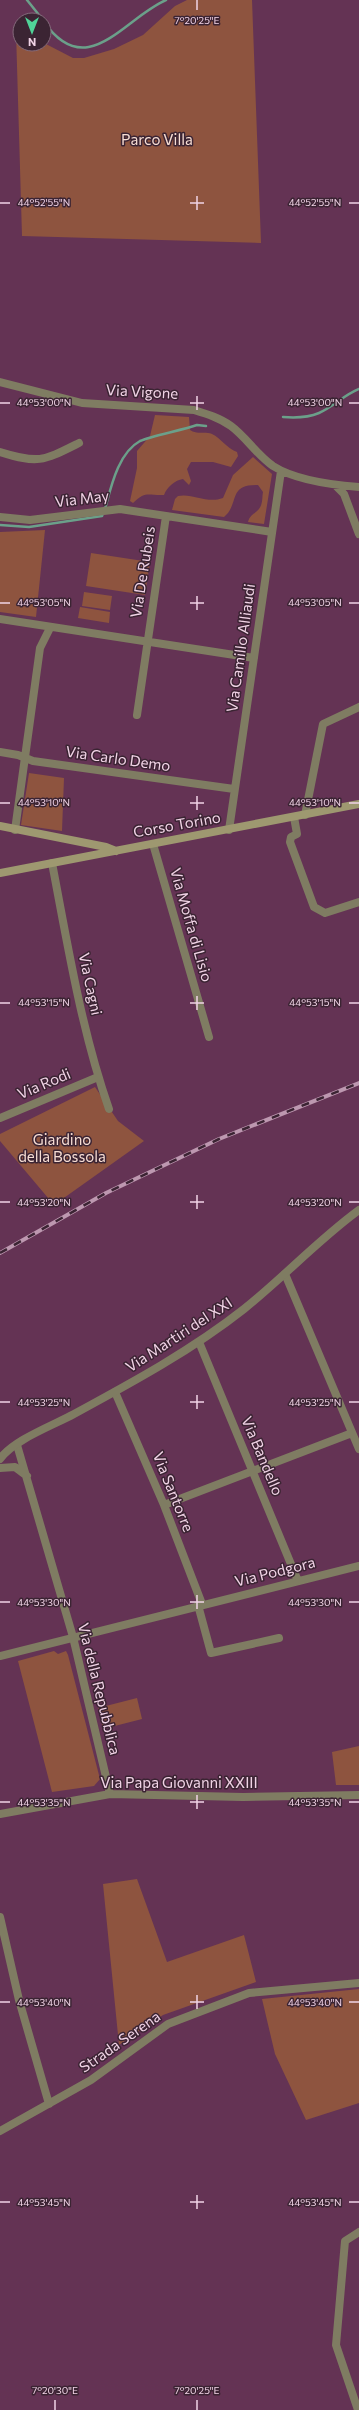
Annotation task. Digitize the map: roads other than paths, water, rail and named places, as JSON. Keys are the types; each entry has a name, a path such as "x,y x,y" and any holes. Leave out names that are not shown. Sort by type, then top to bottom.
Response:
{"main road":[{"name":"Corso Torino","path":"0,873 359,804"},
{"path":"0,826 116,851"}],"street":[{"name":"Via Vigone","path":"0,382 82,403 194,410 208,414 232,426 268,462 281,470 335,485 359,487"},
{"path":"0,452 34,461 49,458 79,443"},
{"name":"Via Camillo Alliaudi","path":"229,830 281,470"},
{"path":"335,485 344,494 359,534"},
{"name":"Via Vigone","path":"344,494 359,487"},
{"name":"Via May","path":"0,518 30,520 104,511 134,510 166,516"},
{"name":"Via De Rubeis","path":"137,715 166,516 272,532"},
{"path":"0,619 50,628 254,658"},
{"path":"15,830 40,648 50,628"},
{"path":"306,815 323,724 359,707"},
{"name":"Via Carlo Demo","path":"0,752 18,754 25,759 234,789"},
{"path":"294,817 297,834 291,837 290,842 314,907 325,914 359,902"},
{"name":"Via Moffa di Lisio","path":"153,844 209,1037"},
{"name":"Via Cagni","path":"52,863 81,1012 98,1077 109,1109"},
{"name":"Via Rodi","path":"0,1118 98,1077"},
{"name":"Via Martiri del XXI","path":"0,1459 17,1445 115,1392 199,1342 244,1309 285,1274 332,1230 359,1210"},
{"path":"285,1274 359,1449"},
{"name":"Via Bandello","path":"199,1342 254,1470 298,1581"},
{"name":"Via Santorre","path":"115,1392 164,1505 200,1604"},
{"path":"164,1505 352,1432"},
{"name":"Via Martiri del XXI","path":"0,1450 17,1445"},
{"name":"Via della Repubblica","path":"17,1445 73,1637 110,1794"},
{"path":"0,1468 15,1467 27,1476"},
{"name":"Via Podgora","path":"0,1656 200,1604 359,1566"},
{"path":"200,1604 211,1653 279,1638"},
{"name":"Via Papa Giovanni XXIII","path":"0,1814 110,1794 243,1797 359,1794"},
{"path":"0,1917 19,2000 49,2104"},
{"name":"Strada Serena","path":"0,2131 91,2080 168,2024 175,2021 249,1993 359,1983"},
{"path":"358,2410 336,2345 345,2241 359,2232"}],"waterway":[{"path":"27,0 37,12"},
{"path":"52,30 60,39 75,47 90,47 105,41 150,9 166,0"},
{"path":"283,417 292,418 310,416 319,413 329,408 348,394 359,389"},
{"path":"105,509 116,471 132,446 140,441 152,437 197,425 206,426"},
{"path":"0,525 29,527 102,516 103,513"}],"railway":[{"path":"0,1253 106,1193 219,1139 359,1083"}],"park label":[{"name":"Parco Villa","path":"157,140"},
{"name":"Giardino della Bossola","path":"62,1148"}]}
